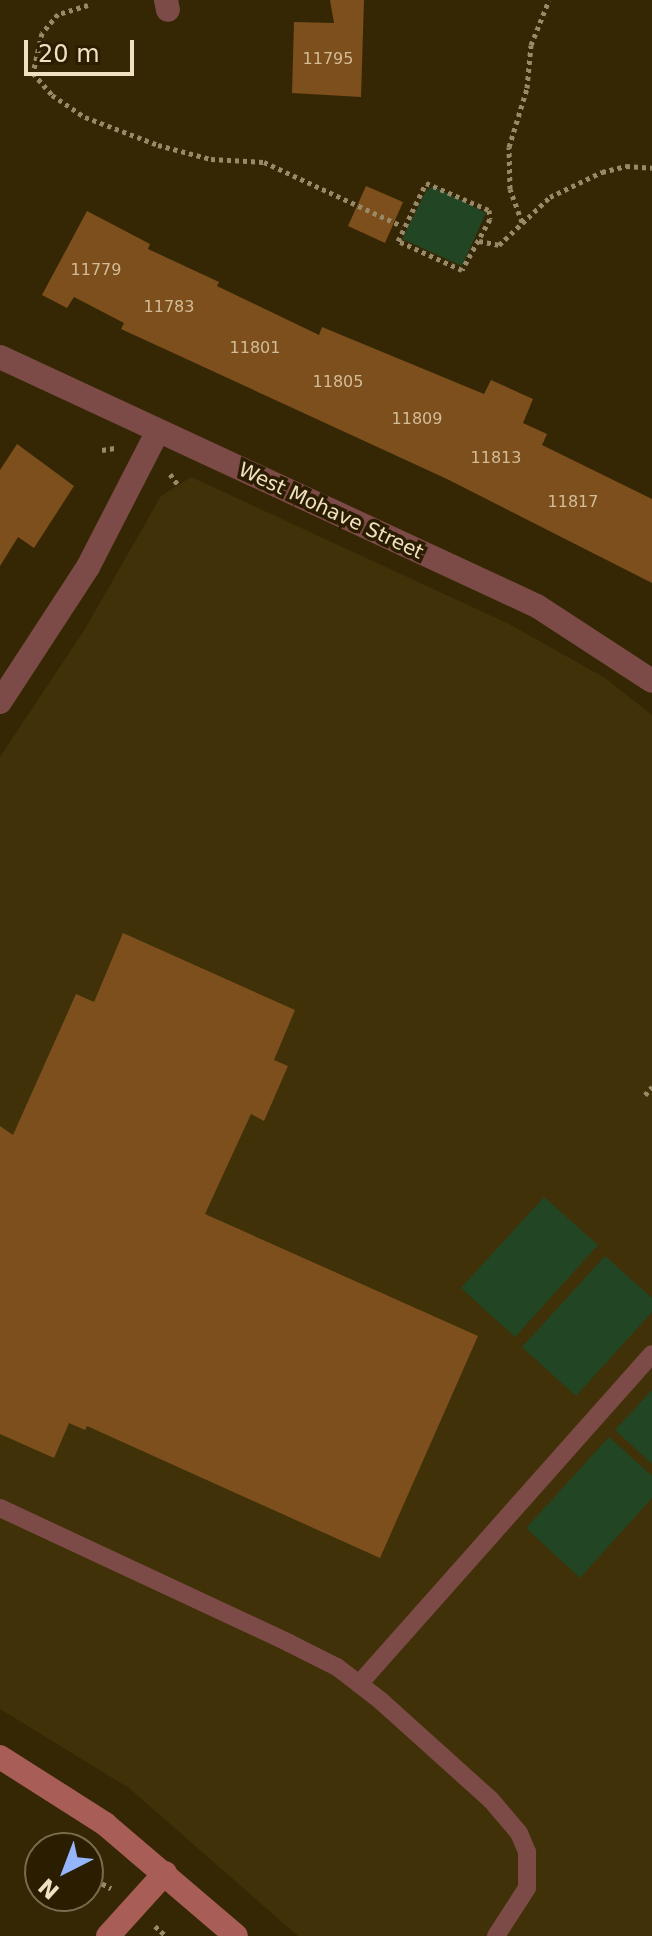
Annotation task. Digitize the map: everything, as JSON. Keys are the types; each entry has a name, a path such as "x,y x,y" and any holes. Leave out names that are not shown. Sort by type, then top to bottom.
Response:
{"street":[{"name":"West Mohave Street","path":"0,357 537,606 652,681"},
{"path":"0,702 88,567 158,431"},
{"path":"0,1757 74,1801 165,1873 236,1936"},
{"path":"108,1936 165,1873"}],"lane":[{"path":"359,1684 652,1354"},
{"path":"0,1508 289,1643 359,1684 491,1800 519,1833 527,1852 527,1888 496,1936"}],"path":[{"path":"522,222 510,189 509,147 527,88 531,45 549,0"},
{"path":"88,5 58,14 42,33 33,73 52,95 85,117 158,145 211,159 264,162 402,226"},
{"path":"479,241 499,245 550,197 602,172 626,166 652,168"},
{"path":"430,182 489,210 479,241 469,264 457,271 402,247 397,238 419,190 430,182"},
{"path":"645,1095 652,1087"}],"shaded area":[{"path":"191,477 509,624 605,678 652,715 652,1936 298,1936 129,1788 0,1709 0,757 85,629 161,496"}],"green space":[{"path":"433,186 486,213 462,266 402,239 426,191"},
{"path":"544,1197 598,1245 515,1337 461,1288"},
{"path":"605,1256 652,1298 652,1312 576,1396 522,1347"},
{"path":"652,1390 652,1464 615,1430"},
{"path":"609,1437 652,1476 652,1498 580,1578 526,1528"}],"building":[{"path":"330,0 364,0 361,97 292,93 294,22 334,23"},
{"path":"366,186 403,202 385,243 348,226"},
{"path":"87,211 150,244 148,249 219,282 217,286 319,335 322,327 484,394 491,380 533,399 523,423 547,434 542,445 652,499 652,583 447,479 121,329 124,323 74,297 67,308 42,295"},
{"path":"17,444 74,486 34,548 18,537 0,566 0,470"},
{"path":"123,933 295,1010 274,1060 288,1066 264,1121 251,1114 205,1214 478,1336 380,1558 87,1426 85,1430 69,1423 54,1458 0,1434 0,1126 13,1135 76,994 94,1002"}]}
